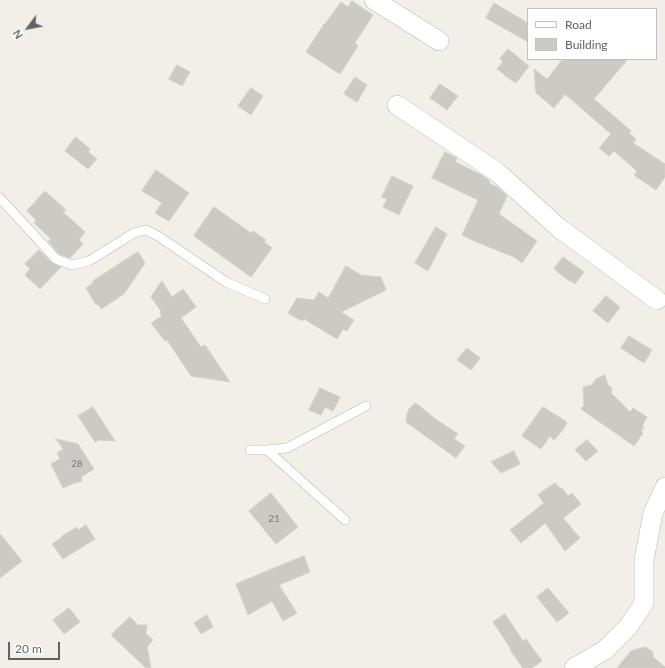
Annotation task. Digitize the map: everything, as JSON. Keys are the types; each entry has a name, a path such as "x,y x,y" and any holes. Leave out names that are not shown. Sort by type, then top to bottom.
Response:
{"street":[{"path":"374,0 439,41"},
{"path":"397,105 497,172 559,228 657,300"},
{"path":"574,668 605,650 628,627 644,603 644,560 653,513 665,487"}],"lane":[{"path":"0,198 56,259 72,265 89,261 134,233 146,230 158,236 226,282 265,299"},
{"path":"250,450 286,448 366,406"},
{"path":"267,450 345,520"}],"building":[{"path":"352,1 373,15 355,43 358,46 340,74 306,52 324,24 341,2 348,7"},
{"path":"494,3 527,22 527,41 486,18"},
{"path":"508,49 529,66 516,83 497,69 503,62 500,59"},
{"path":"562,60 627,60 594,99 631,131 629,133 636,139 633,143 665,164 665,177 656,190 634,175 637,171 614,151 609,156 599,148 611,134 565,94 554,108 536,93 534,69 547,79"},
{"path":"177,65 190,72 182,86 169,79"},
{"path":"355,77 367,85 357,102 344,94"},
{"path":"440,84 458,96 447,110 430,98"},
{"path":"251,88 263,96 251,115 238,106"},
{"path":"76,137 90,149 88,152 97,159 88,169 65,151"},
{"path":"445,152 457,158 455,162 480,174 490,181 489,183 497,187 507,196 499,214 537,241 522,263 514,257 462,235 478,200 432,178"},
{"path":"156,170 189,193 169,221 155,213 162,203 142,191"},
{"path":"392,176 413,186 399,215 383,207 387,199 382,197"},
{"path":"45,191 66,210 63,212 85,232 79,240 83,244 70,258 59,254 48,241 51,239 34,223 36,220 27,211"},
{"path":"214,207 251,233 253,231 266,240 264,242 272,248 251,277 194,236"},
{"path":"436,227 447,234 428,271 415,263"},
{"path":"39,250 52,263 61,267 40,289 25,275 30,269 25,264"},
{"path":"138,252 145,263 124,294 101,309 98,304 96,305 86,288 93,283 93,281"},
{"path":"563,257 584,272 575,284 554,269"},
{"path":"346,266 361,275 381,277 386,290 341,312 354,320 347,331 343,329 337,339 304,319 302,321 288,313 297,298 314,300 319,292 328,298"},
{"path":"162,281 172,297 183,289 196,307 181,318 201,347 205,345 230,382 191,376 167,340 165,341 151,323 162,316 161,311 151,297"},
{"path":"606,296 620,307 608,323 593,311"},
{"path":"629,336 652,350 644,363 621,348"},
{"path":"467,348 480,358 471,370 457,360"},
{"path":"605,375 608,385 612,388 611,393 630,412 633,408 647,417 642,426 644,427 641,431 643,433 634,446 581,409 584,405 583,387 592,385 596,379"},
{"path":"320,388 340,397 333,411 325,407 321,415 309,410"},
{"path":"416,403 434,418 458,434 454,439 465,446 456,458 406,422 409,409"},
{"path":"93,407 115,441 99,440 95,442 78,416"},
{"path":"543,407 567,422 563,430 554,440 550,436 541,449 522,436"},
{"path":"56,439 78,444 94,469 81,477 82,481 63,488 51,464 60,459 57,453 63,449"},
{"path":"587,440 598,451 586,461 575,450"},
{"path":"514,451 520,464 501,473 491,462"},
{"path":"555,483 562,488 568,496 572,493 581,504 563,518 580,538 565,551 545,523 521,543 510,530 544,503 538,495"},
{"path":"271,493 298,527 276,544 249,511"},
{"path":"86,525 95,539 63,559 52,544 77,527 78,530"},
{"path":"0,534 22,561 0,578"},
{"path":"304,556 310,572 279,585 297,613 283,621 272,601 248,615 236,584"},
{"path":"548,588 569,613 557,622 537,597"},
{"path":"69,608 80,622 64,634 53,620"},
{"path":"505,614 523,641 526,639 542,661 532,668 523,668 493,622"},
{"path":"207,615 213,627 201,634 194,623"},
{"path":"130,617 138,625 147,625 146,634 153,640 147,647 151,668 146,668 111,635"},
{"path":"646,647 653,652 653,657 665,668 617,668 631,651"}]}
